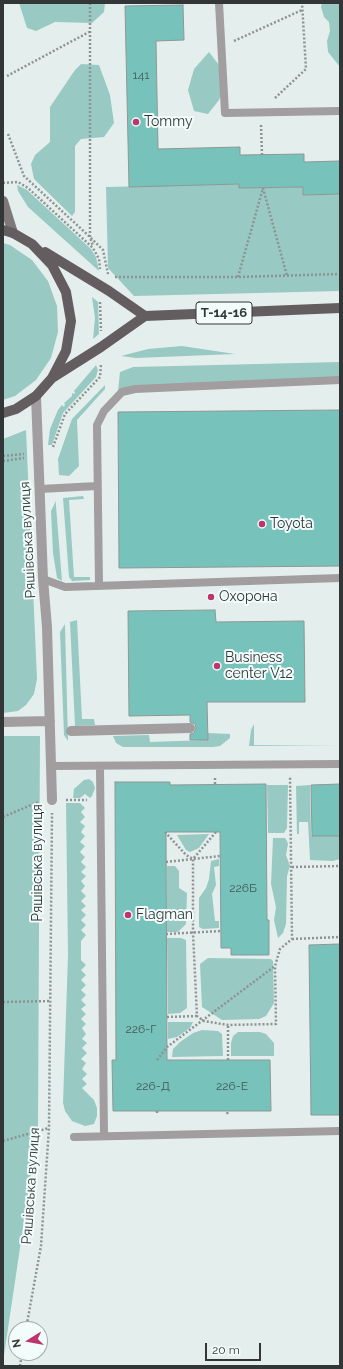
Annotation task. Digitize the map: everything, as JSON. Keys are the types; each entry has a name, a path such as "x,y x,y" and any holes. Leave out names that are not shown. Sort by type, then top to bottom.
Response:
{"main road":[{"path":"3,201 13,233"},
{"path":"3,230 13,233 32,244 145,316 101,347 52,378"},
{"path":"3,413 16,409 36,396 52,378 66,351 71,321 66,292 52,265 32,244"},
{"name":"Т-14-16","path":"145,316 340,308"}],"street":[{"name":"Ряшівська вулиця","path":"36,396 52,766 47,800"},
{"path":"3,722 50,720"},
{"path":"71,731 190,728"}],"lane":[{"path":"219,3 225,113 340,111"},
{"path":"99,586 97,425 104,411 122,392 135,389 340,380"},
{"path":"40,490 97,486"},
{"path":"43,579 65,586 99,586 340,578"},
{"path":"52,766 100,767 340,764"},
{"path":"100,767 104,1136"},
{"path":"74,1137 340,1131"}],"path":[{"path":"90,3 90,237 98,259 100,272"},
{"path":"262,155 261,112 306,69 302,3"},
{"path":"221,48 302,10"},
{"path":"7,76 90,32"},
{"path":"8,134 24,176 102,250 108,278 238,277 340,274"},
{"path":"3,183 18,182 23,184 93,248"},
{"path":"238,277 263,188 287,276"},
{"path":"100,286 101,347"},
{"path":"52,451 64,414 100,377 101,363"},
{"path":"3,456 25,453"},
{"path":"3,461 26,458"},
{"path":"283,765 291,778 292,939"},
{"path":"215,778 215,785"},
{"path":"3,817 47,800"},
{"name":"Ряшівська вулиця","path":"27,1321 41,1246 49,1128 50,1001 47,800"},
{"path":"65,800 80,800"},
{"path":"165,832 186,855 193,859"},
{"path":"196,1016 193,933 193,859 216,832"},
{"path":"166,862 220,856"},
{"path":"292,867 340,866"},
{"path":"166,934 221,931"},
{"path":"167,1017 196,1016 204,1021 228,1025 276,1024 275,966 280,949 292,939 340,937"},
{"path":"156,1060 167,1047 204,1021 275,966"},
{"path":"3,1002 50,1001"},
{"path":"228,1025 228,1060"},
{"path":"3,1141 49,1128"}],"shaded area":[{"path":"19,3 105,3 104,12 92,23 55,22 36,31 27,28"},
{"path":"322,3 340,3 340,67 328,52 327,41 330,31 329,22 324,17 321,7"},
{"path":"209,52 219,65 224,86 219,100 208,114 194,111 188,90 194,69"},
{"path":"81,64 99,65 110,95 114,123 104,137 81,139 75,146 75,212 72,216 34,179 31,164 35,155 50,142 50,107 75,70"},
{"path":"239,184 239,188 303,187 304,195 340,194 340,291 134,296 108,268 106,187"},
{"path":"17,185 27,190 91,249 96,257 99,271 28,207 18,191"},
{"path":"3,243 10,245 32,260 48,281 57,306 58,332 51,358 36,380 15,396 3,400"},
{"path":"92,297 98,302 99,334 93,339 95,318"},
{"path":"182,346 235,354 136,358 121,356 148,349"},
{"path":"340,362 340,383 118,391 120,372 133,367"},
{"path":"96,365 98,370 96,377 63,413 52,445 48,445 50,429 58,410 62,405 64,407 64,403 72,396 72,393 75,393 74,391"},
{"path":"105,385 105,389 77,420 79,466 69,476 59,475 58,459 72,419"},
{"path":"26,430 37,679 34,694 26,705 18,711 3,713 3,439"},
{"path":"83,496 84,499 69,500 74,577 90,577 90,580 72,581 69,577 63,498"},
{"path":"56,501 62,581 57,578 53,553 51,511"},
{"path":"77,620 82,719 94,719 95,725 75,726 70,622"},
{"path":"65,624 68,741 64,735 60,632"},
{"path":"254,724 254,745 339,745 249,746 251,730"},
{"path":"208,733 230,734 230,738 220,746 213,747 123,747 116,743 113,736 149,735 150,742 208,740"},
{"path":"3,736 40,736 38,1127 3,1362"},
{"path":"89,779 93,782 95,788 92,796 90,798 85,794 80,798 73,798 74,789 84,780"},
{"path":"267,785 288,785 287,828 284,833 268,833"},
{"path":"310,785 311,836 340,836 340,859 333,861 310,860 308,822 299,822 299,834 297,834 296,786"},
{"path":"66,803 80,803 85,808 81,812 85,817 80,822 85,826 81,832 85,836 80,842 85,846 80,852 85,857 81,862 86,867 81,872 86,876 81,881 85,886 81,891 86,896 81,901 86,906 81,910 86,915 81,920 86,925 81,930 86,935 81,941 81,960 86,965 81,970 86,975 81,980 86,985 81,990 86,995 81,1000 86,1005 81,1009 86,1014 81,1019 86,1024 82,1028 86,1034 82,1039 87,1043 82,1048 87,1053 81,1059 86,1063 82,1069 87,1074 82,1079 87,1084 82,1088 94,1100 97,1108 97,1116 94,1124 85,1126 72,1121 65,1111 63,1103 68,955"},
{"path":"209,834 199,848 190,852 186,850 177,835"},
{"path":"273,838 285,838 287,841 288,844 286,855 290,866 287,876 286,924 283,933 278,938 274,920 276,907 271,884"},
{"path":"219,859 219,866 214,867 216,885 212,894 215,921 219,921 219,928 203,929 199,927 199,898 206,888 209,879 211,861"},
{"path":"167,866 175,866 179,871 179,888 187,893 186,924 178,932 167,932"},
{"path":"167,938 181,938 186,940 187,1008 180,1013 168,1014"},
{"path":"208,958 271,959 273,961 274,1003 266,1016 259,1019 222,1020 202,1007 200,964"},
{"path":"168,1022 193,1022 190,1028 177,1037 168,1039"},
{"path":"202,1030 218,1031 222,1034 223,1056 172,1057 173,1049 180,1042 193,1033"},
{"path":"238,1032 260,1032 266,1034 274,1043 274,1056 231,1056 231,1043 233,1036"}],"building":[{"path":"183,5 184,40 156,41 158,149 240,147 240,155 304,154 304,162 340,161 340,194 303,195 303,187 239,188 239,184 129,187 125,6"},
{"path":"340,410 340,566 119,568 118,412"},
{"name":"Business center V12","path":"215,610 216,622 304,621 305,702 207,702 208,740 190,740 190,734 194,733 196,728 195,724 190,722 190,715 129,716 128,611"},
{"path":"115,782 170,782 170,785 266,784 267,920 269,920 269,955 231,955 231,948 221,948 220,832 166,832 167,1060 270,1060 271,1111 113,1111 112,1060 116,1060"},
{"path":"340,784 340,836 312,836 311,785"},
{"path":"340,944 340,1115 311,1115 309,945"}],"place":[{"name":"Tommy","path":"136,122"},
{"name":"Toyota","path":"262,524"},
{"name":"Охорона","path":"211,597"},
{"name":"Business center V12","path":"217,666"},
{"name":"Flagman","path":"128,915"}]}
